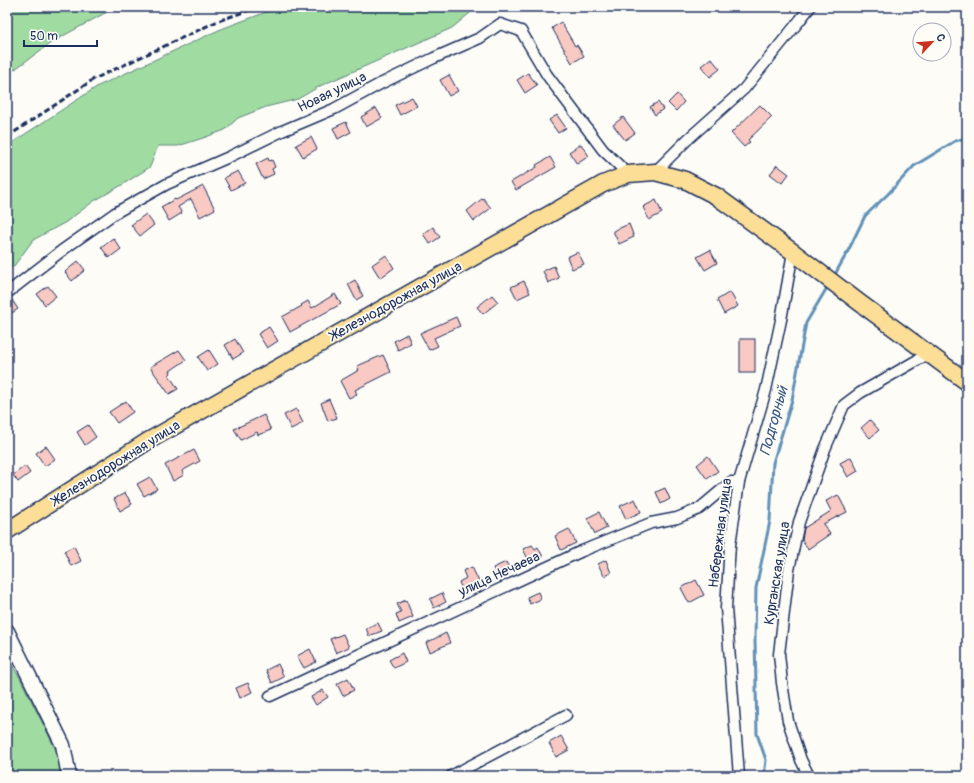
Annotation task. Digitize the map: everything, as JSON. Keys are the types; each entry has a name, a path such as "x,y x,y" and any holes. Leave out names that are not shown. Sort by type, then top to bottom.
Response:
{"main road":[{"name":"Железнодорожная улица","path":"7,531 148,441 596,188 628,174 655,172 685,180 716,196 860,303"},
{"path":"860,303 967,382"},
{"path":"860,303 967,368"},
{"path":"7,631 63,745 70,776"}],"street":[{"path":"655,172 688,139 744,89 810,7"},
{"name":"Новая улица","path":"7,293 64,249 115,213 167,184 229,157 282,131 334,109 427,61 480,38 500,24 521,31 547,75 603,150 628,174"},
{"name":"Набережная улица","path":"739,776 726,608 730,545 739,482 766,390 781,320 793,252"},
{"name":"Курганская улица","path":"809,776 801,760 788,721 779,654 789,570 799,522 825,449 844,405 860,393 928,354"},
{"name":"улица Нечаева","path":"270,696 582,551 651,523 677,518 700,509 731,482 739,482"},
{"path":"451,776 566,715"}],"green space":[{"path":"7,7 116,7 52,42 7,75"},
{"path":"280,7 476,8 452,28 320,86 298,99 266,107 238,118 225,130 203,138 178,146 158,146 150,167 94,201 66,222 33,240 14,266 7,269 7,146 98,86 221,29"},
{"path":"7,656 21,680 60,758 63,776 7,776"}],"building":[{"path":"561,22 575,46 577,45 584,56 572,63 552,28"},
{"path":"711,58 720,69 710,77 701,66"},
{"path":"528,73 537,85 525,93 517,80"},
{"path":"449,75 458,91 449,96 440,80"},
{"path":"677,94 684,102 676,111 668,103"},
{"path":"412,97 417,106 400,115 395,105"},
{"path":"658,102 663,109 655,115 650,107"},
{"path":"760,105 772,117 748,140 750,142 744,147 731,133"},
{"path":"376,108 382,118 366,127 361,117"},
{"path":"557,115 566,128 558,133 549,120"},
{"path":"623,117 635,133 625,140 613,125"},
{"path":"346,122 351,132 338,139 333,128"},
{"path":"311,137 317,149 303,157 296,145"},
{"path":"581,144 589,156 577,164 569,152"},
{"path":"550,157 556,167 516,190 511,182 537,167 536,165"},
{"path":"268,158 269,161 272,160 275,167 272,169 274,174 263,179 256,164"},
{"path":"777,165 789,174 782,183 770,174"},
{"path":"238,171 245,183 231,190 224,178"},
{"path":"203,186 215,209 200,217 191,199 178,207 182,213 169,221 161,207"},
{"path":"483,198 491,208 474,221 467,211"},
{"path":"656,200 662,213 649,220 643,207"},
{"path":"146,214 154,225 140,236 131,225"},
{"path":"629,224 634,237 619,244 613,231"},
{"path":"433,227 440,237 430,244 423,234"},
{"path":"113,238 121,249 109,258 101,247"},
{"path":"710,250 717,263 705,270 697,257"},
{"path":"578,252 584,264 572,269 567,257"},
{"path":"386,255 394,268 380,278 372,265"},
{"path":"78,261 85,270 72,281 65,272"},
{"path":"554,266 559,278 548,283 543,271"},
{"path":"355,280 363,296 356,300 348,284"},
{"path":"524,281 530,293 517,299 511,287"},
{"path":"48,286 56,296 45,305 37,294"},
{"path":"730,292 738,306 724,314 717,300"},
{"path":"335,294 341,304 290,332 282,317 308,301 312,308"},
{"path":"492,295 498,302 483,314 477,307"},
{"path":"12,300 18,309 7,316 7,303"},
{"path":"456,317 460,326 434,338 438,346 429,350 420,333"},
{"path":"269,327 278,341 267,348 258,334"},
{"path":"407,334 411,343 398,350 394,341"},
{"path":"235,339 243,353 233,359 225,345"},
{"path":"740,339 755,339 755,373 740,373"},
{"path":"179,350 186,360 170,371 171,373 169,375 178,389 169,394 150,367"},
{"path":"209,350 218,364 207,371 198,357"},
{"path":"383,355 391,372 355,390 357,394 349,398 340,381 359,370 357,366"},
{"path":"329,399 337,418 328,421 321,403"},
{"path":"126,401 133,412 117,423 109,412"},
{"path":"296,409 303,423 291,429 284,415"},
{"path":"264,415 271,430 258,435 257,432 241,440 234,429"},
{"path":"870,420 879,430 870,438 861,428"},
{"path":"88,425 96,437 85,445 77,432"},
{"path":"46,446 55,459 45,466 36,453"},
{"path":"194,450 200,461 182,471 184,475 173,481 165,465"},
{"path":"708,456 718,471 707,479 697,465"},
{"path":"851,457 858,471 848,477 840,463"},
{"path":"25,466 30,473 18,482 13,475"},
{"path":"150,477 157,489 144,496 137,484"},
{"path":"665,488 670,499 661,504 656,492"},
{"path":"125,493 132,504 120,511 114,499"},
{"path":"838,495 847,512 823,524 830,534 808,549 802,540 804,528 831,511 826,501"},
{"path":"635,499 641,512 626,519 620,506"},
{"path":"599,512 607,528 595,534 587,518"},
{"path":"569,529 576,543 561,550 555,536"},
{"path":"532,545 535,549 538,547 543,557 530,563 523,549"},
{"path":"74,546 81,561 71,566 64,551"},
{"path":"606,560 611,573 604,576 598,564"},
{"path":"506,562 511,572 498,578 493,568"},
{"path":"472,567 481,586 464,594 459,582 466,578 463,571"},
{"path":"696,580 704,595 689,603 681,588"},
{"path":"538,592 541,599 530,604 527,597"},
{"path":"442,593 446,602 434,608 430,599"},
{"path":"406,600 413,617 399,623 396,614 401,612 397,604"},
{"path":"378,623 382,631 369,636 366,628"},
{"path":"446,633 450,643 430,652 426,643"},
{"path":"343,634 349,647 336,653 330,639"},
{"path":"310,649 316,662 304,668 297,656"},
{"path":"402,653 406,662 394,668 389,660"},
{"path":"278,664 284,677 272,683 266,670"},
{"path":"348,678 354,690 343,696 337,684"},
{"path":"248,683 252,692 240,698 236,688"},
{"path":"323,690 328,697 316,705 311,697"},
{"path":"561,736 569,750 556,757 549,743"}],"waterway":[{"name":"Подгорный","path":"834,276 865,216 914,166 955,141 967,138"},
{"name":"Подгорный","path":"764,776 766,760 757,734 755,639 756,588 770,521 773,463 792,400 806,323 828,286"}],"railway":[{"path":"7,137 94,79 218,21 258,7"}]}
